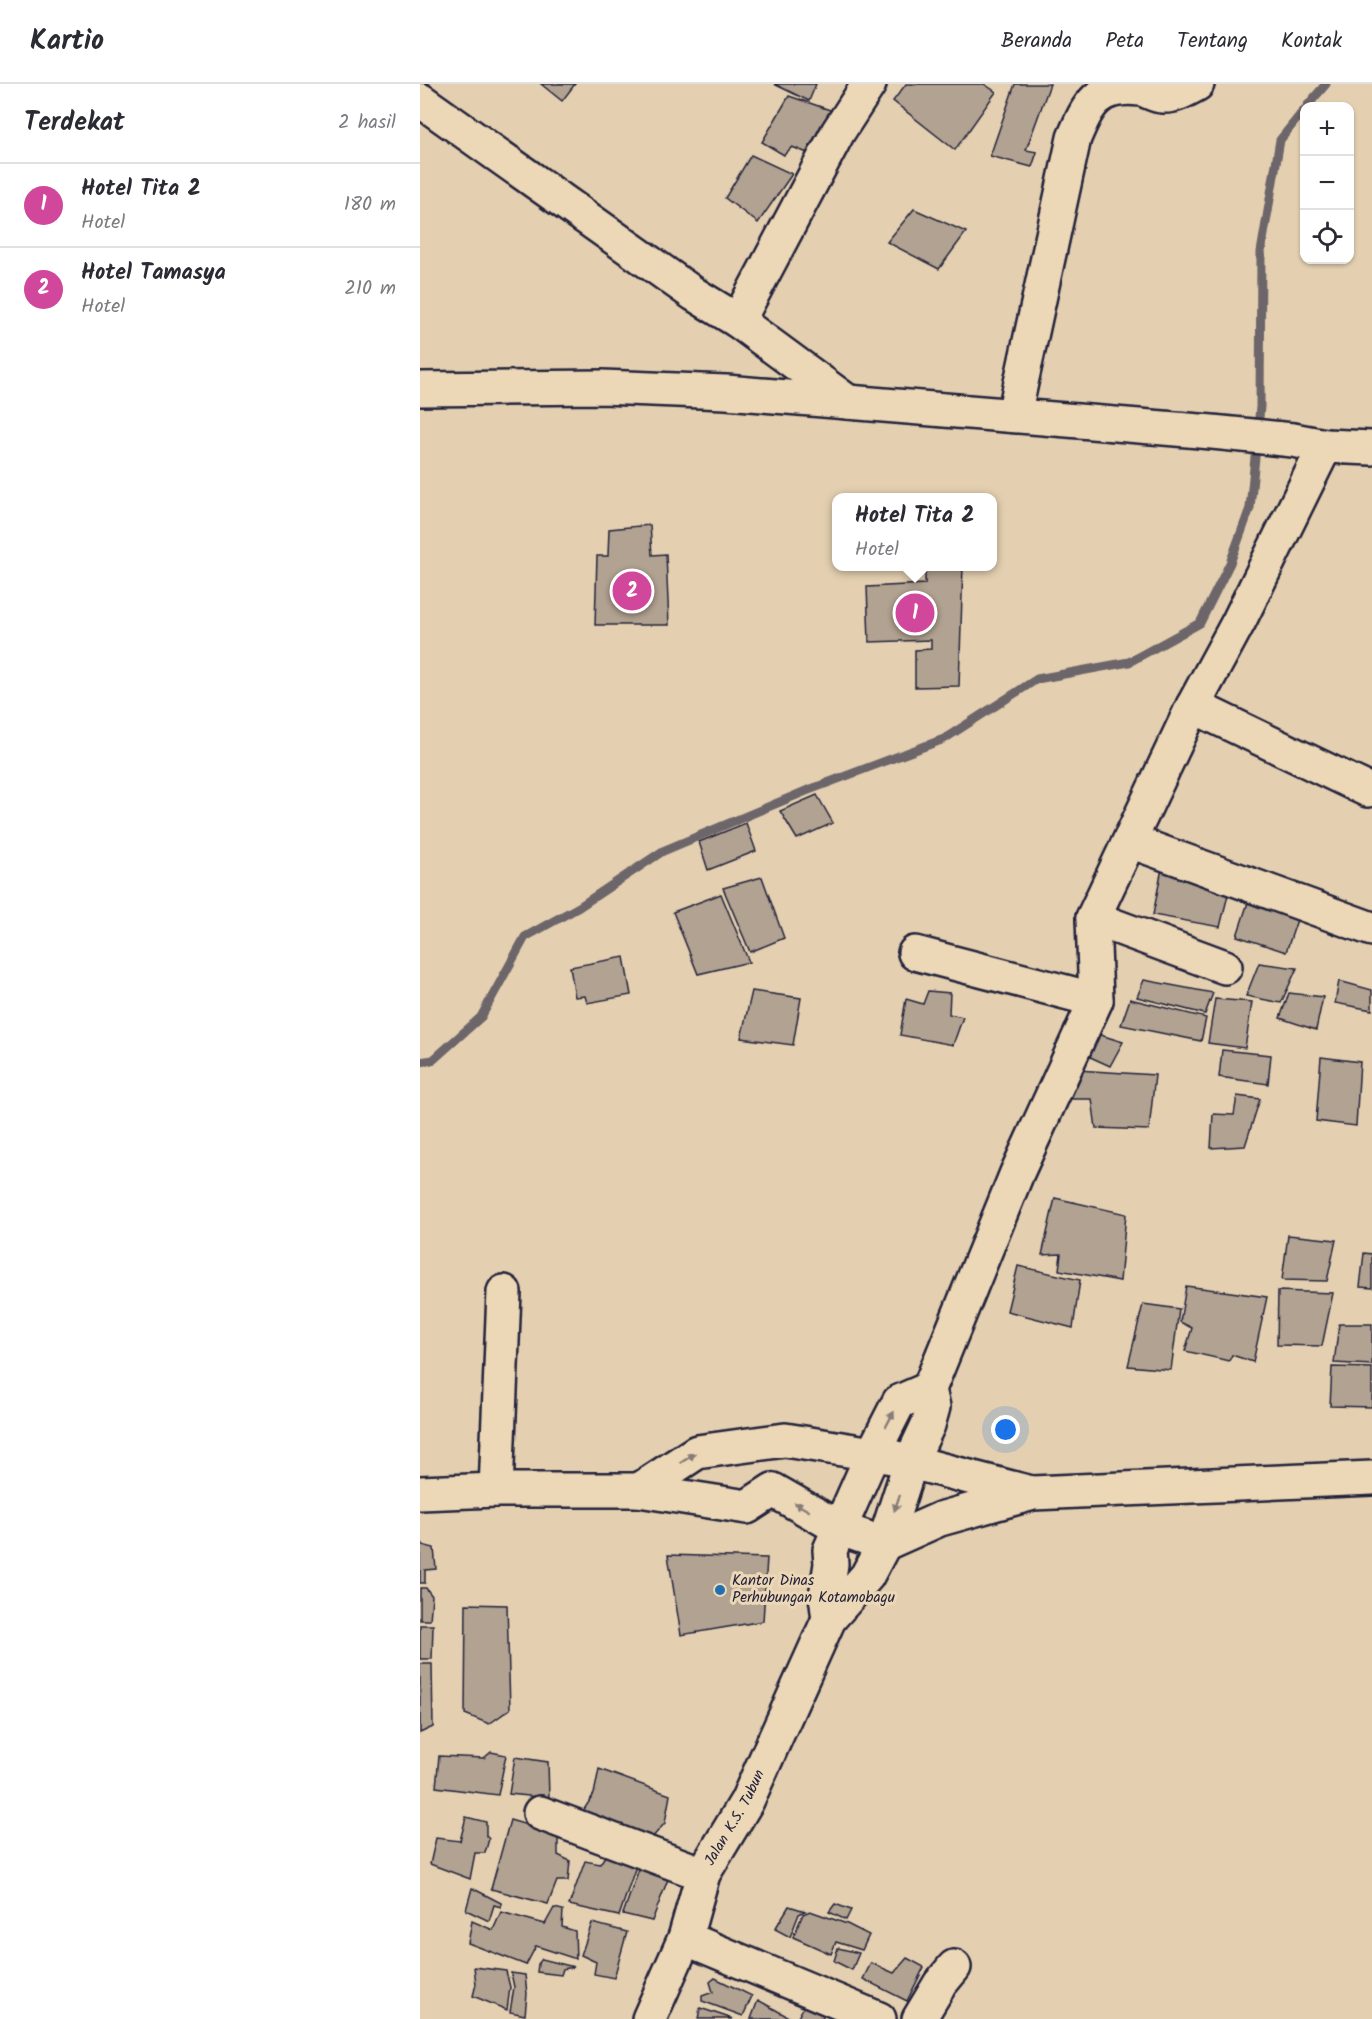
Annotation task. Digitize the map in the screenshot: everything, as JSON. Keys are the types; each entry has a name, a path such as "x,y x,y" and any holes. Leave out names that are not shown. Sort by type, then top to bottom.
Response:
{"main road":[{"path":"738,321 838,132 869,84"},
{"path":"1014,415 1074,138 1087,107 1103,91 1122,87 1140,89 1162,96 1179,94 1197,84"},
{"path":"420,100 694,294 738,321 848,402"},
{"path":"420,389 602,387 726,392 1212,432 1372,448"},
{"path":"929,1389 1017,1173 1096,1000 1093,918 1193,706 1239,621 1309,443"},
{"path":"1193,706 1368,790"},
{"path":"1130,841 1372,929"},
{"path":"1093,918 1225,967"},
{"path":"915,953 1096,1000"},
{"path":"496,1490 504,1292"},
{"name":"Jalan K.S. Tubun","path":"649,2019 686,1938 703,1874 747,1801 829,1619 867,1576 884,1544 912,1461 928,1425 933,1407 929,1389 899,1402 873,1453 830,1550 831,1564 825,1596 829,1619"},
{"path":"639,1490 697,1452 785,1440 912,1461 939,1471 1033,1493"},
{"path":"420,1493 496,1490 639,1490 747,1507 773,1490 841,1529 884,1544 940,1519 1033,1493 1372,1478"},
{"path":"540,1813 703,1874"},
{"path":"686,1938 879,2019"},
{"path":"919,2019 940,1984 954,1967"}],"building":[{"path":"541,84 575,84 562,101"},
{"path":"774,84 816,84 809,101"},
{"path":"906,84 984,84 996,92 955,150 893,101"},
{"path":"1015,84 1050,84 1026,150 1037,152 1032,167 990,156"},
{"path":"789,96 833,111 810,154 792,147 784,155 762,142"},
{"path":"751,155 792,174 758,223 725,198"},
{"path":"914,209 966,232 939,269 887,242"},
{"path":"650,525 652,555 666,554 669,625 595,625 597,556 608,556 609,529"},
{"path":"925,571 963,571 959,686 915,687 915,650 931,649 931,640 869,642 867,587 925,584"},
{"path":"817,795 833,823 797,839 780,811"},
{"path":"746,823 756,851 708,870 699,842"},
{"path":"1162,868 1231,883 1220,927 1153,915"},
{"path":"762,877 784,938 750,952 723,888"},
{"path":"1252,890 1301,908 1286,952 1237,936"},
{"path":"721,894 749,962 698,974 673,912"},
{"path":"624,957 631,995 587,1003 585,996 575,997 570,967"},
{"path":"1259,963 1297,968 1281,1003 1246,996"},
{"path":"1144,980 1213,993 1205,1014 1137,997"},
{"path":"1339,981 1372,990 1372,1010 1335,1003"},
{"path":"752,991 801,998 793,1045 741,1038"},
{"path":"928,991 950,993 949,1014 963,1017 953,1045 900,1035 906,999 923,1004"},
{"path":"1289,993 1323,997 1316,1030 1280,1018"},
{"path":"1130,999 1206,1018 1201,1041 1121,1025"},
{"path":"1215,999 1252,1002 1245,1048 1208,1043"},
{"path":"1094,1033 1123,1042 1110,1066 1086,1055"},
{"path":"1222,1050 1271,1055 1268,1084 1219,1077"},
{"path":"1321,1057 1360,1062 1356,1126 1316,1121"},
{"path":"1077,1070 1155,1075 1149,1130 1096,1128 1092,1099 1065,1099"},
{"path":"1237,1096 1260,1099 1245,1146 1211,1148 1213,1114 1234,1115"},
{"path":"1055,1198 1126,1214 1120,1281 1059,1270 1061,1254 1042,1255"},
{"path":"1288,1235 1336,1240 1327,1281 1282,1280"},
{"path":"1364,1253 1372,1254 1372,1288 1360,1287"},
{"path":"1018,1266 1080,1280 1073,1328 1007,1311"},
{"path":"1186,1286 1267,1297 1253,1362 1232,1355 1229,1361 1185,1351 1192,1328 1180,1322"},
{"path":"1278,1291 1333,1293 1322,1346 1277,1345"},
{"path":"1143,1304 1179,1309 1171,1370 1128,1366"},
{"path":"1339,1324 1372,1324 1372,1365 1334,1363"},
{"path":"1332,1367 1372,1368 1372,1407 1330,1406"},
{"path":"420,1534 422,1545 434,1548 436,1569 425,1570 425,1583 420,1583"},
{"name":"Kantor Dinas Perhubungan Kotamobagu","path":"668,1555 767,1558 763,1621 681,1635"},
{"path":"420,1588 426,1588 432,1596 430,1620 420,1620"},
{"path":"466,1604 507,1605 510,1709 489,1724 465,1714"},
{"path":"420,1625 433,1625 432,1659 420,1659"},
{"path":"420,1664 432,1664 433,1727 420,1733"},
{"path":"491,1752 506,1755 498,1795 436,1787 439,1756 484,1758"},
{"path":"515,1757 548,1762 549,1798 509,1794"},
{"path":"599,1769 670,1795 665,1823 651,1839 581,1814 594,1794"},
{"path":"466,1817 486,1822 486,1836 489,1839 485,1853 475,1853 470,1879 430,1864 436,1838 460,1841"},
{"path":"510,1820 558,1834 558,1855 570,1861 568,1881 557,1881 548,1904 491,1889"},
{"path":"607,1853 637,1863 619,1916 569,1905 585,1861 600,1864"},
{"path":"640,1866 670,1874 652,1921 623,1914"},
{"path":"472,1888 501,1903 501,1907 494,1905 489,1921 466,1910"},
{"path":"835,1904 851,1910 846,1920 829,1912"},
{"path":"789,1906 805,1911 799,1914 790,1937 775,1929"},
{"path":"554,1908 563,1910 562,1927 575,1931 576,1959 536,1946 526,1965 468,1943 472,1921 493,1930 501,1912 545,1924"},
{"path":"810,1911 847,1924 869,1935 862,1950 836,1942 831,1954 793,1937 803,1914"},
{"path":"592,1923 627,1932 614,1978 594,1974 596,1962 581,1955"},
{"path":"838,1948 859,1953 852,1970 834,1961"},
{"path":"907,1958 924,1967 907,2001 863,1979 871,1963 894,1973"},
{"path":"542,1959 574,1967 563,1969 561,1975 537,1972 538,1964"},
{"path":"474,1967 506,1971 510,1987 507,2010 473,1996 476,1984"},
{"path":"511,1973 525,1975 527,1994 525,2015 510,2012 514,1987"},
{"path":"715,1978 752,1996 743,2016 702,2001 702,1996 713,1992 710,1982"},
{"path":"758,2000 792,2019 751,2019"},
{"path":"806,2003 824,2015 822,2019 797,2019"},
{"path":"700,2008 733,2019 698,2019"}],"waterway":[{"path":"1310,102 1326,84"},
{"path":"420,1062 433,1060 481,1017 525,937 579,907 663,851 806,791 944,739 1037,679 1129,662 1200,623 1230,563 1250,508 1260,407 1261,252 1280,140 1300,115"}],"place":[{"name":"Hotel Tamasya","path":"632,591"},
{"name":"Hotel Tita 2","path":"915,613"},
{"name":"Kantor Dinas Perhubungan Kotamobagu","path":"720,1590"}]}
